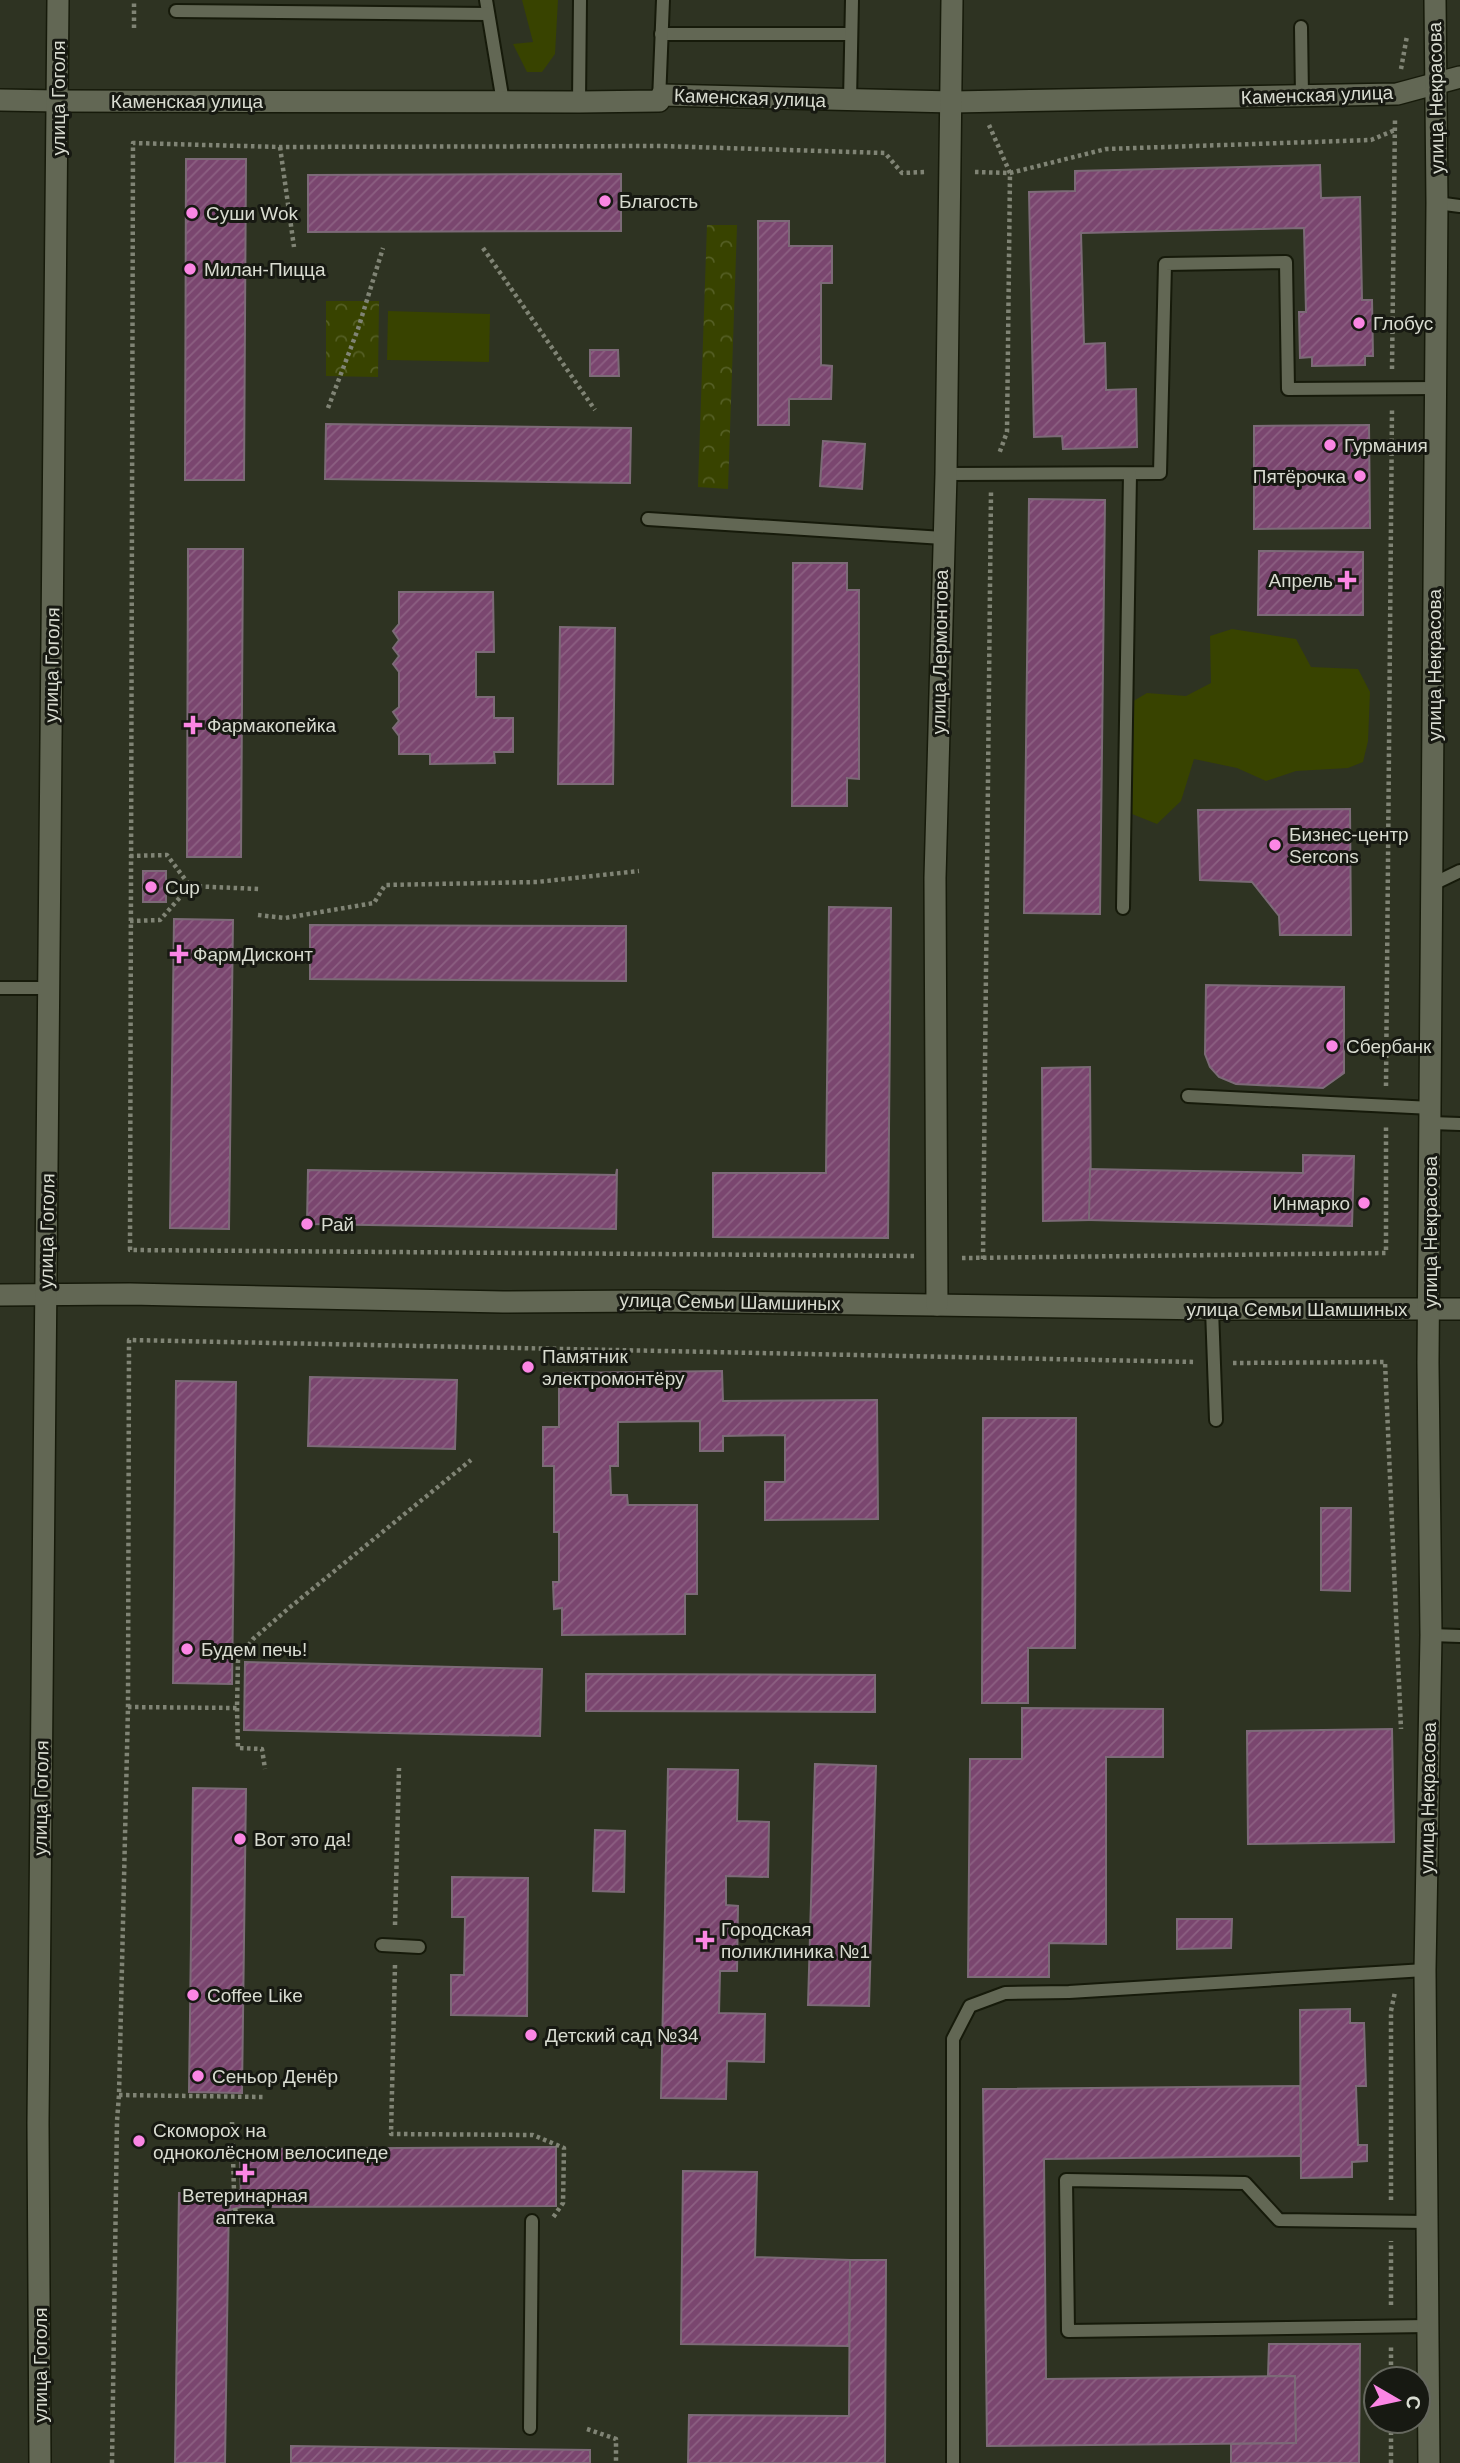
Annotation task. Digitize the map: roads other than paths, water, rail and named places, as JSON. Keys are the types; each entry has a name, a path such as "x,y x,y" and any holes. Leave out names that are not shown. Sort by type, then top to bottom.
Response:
{"street":[{"name":"улица Гоголя","path":"40,2463 38,2123 58,0"},
{"name":"улица Лермонтова","path":"937,1305 935,878 946,474 953,103 952,0"},
{"name":"улица Некрасова","path":"1429,2463 1425,1970 1431,1635 1430,1309 1437,203 1435,0"},
{"name":"Каменская улица","path":"0,100 579,102 659,101 662,95 953,103 1396,94 1460,77"},
{"name":"улица Семьи Шамшиных","path":"0,1295 1212,1309 1460,1309"}],"lane":[{"path":"486,0 503,102"},
{"path":"579,102 580,0"},
{"path":"659,101 663,0"},
{"path":"850,101 852,0"},
{"path":"176,11 488,14"},
{"path":"1301,27 1302,96"},
{"path":"661,34 851,34"},
{"path":"1437,203 1460,206"},
{"path":"946,474 1160,474 1165,264 1286,262 1287,389 1436,388"},
{"path":"1123,908 1130,474"},
{"path":"648,519 943,538"},
{"path":"1433,884 1460,872"},
{"path":"0,988 49,988"},
{"path":"1188,1096 1386,1107 1460,1124"},
{"path":"1212,1309 1216,1420"},
{"path":"1431,1635 1460,1636"},
{"path":"382,1945 419,1947"},
{"path":"953,2463 953,2039 970,2006 1005,1993 1069,1993 1425,1970"},
{"path":"1427,2222 1279,2220 1245,2183 1066,2180 1068,2331 1428,2326"},
{"path":"530,2428 531,2221"}],"place":[{"name":"Благость","path":"605,201"},
{"name":"Суши Wok","path":"192,213"},
{"name":"Милан-Пицца","path":"190,269"},
{"name":"Глобус","path":"1359,323"},
{"name":"Гурмания","path":"1330,445"},
{"name":"Пятёрочка","path":"1360,476"},
{"name":"Апрель","path":"1347,580"},
{"name":"Фармакопейка","path":"193,725"},
{"name":"Бизнес-центр Sercons","path":"1275,845"},
{"name":"Cup","path":"151,887"},
{"name":"ФармДисконт","path":"179,954"},
{"name":"Сбербанк","path":"1332,1046"},
{"name":"Инмарко","path":"1364,1203"},
{"name":"Рай","path":"307,1224"},
{"name":"Памятник электромонтёру","path":"528,1367"},
{"name":"Будем печь!","path":"187,1649"},
{"name":"Вот это да!","path":"240,1839"},
{"name":"Городская поликлиника №1","path":"705,1940"},
{"name":"Coffee Like","path":"193,1995"},
{"name":"Детский сад №34","path":"531,2035"},
{"name":"Сеньор Денёр","path":"198,2076"},
{"name":"Скоморох на одноколёсном велосипеде","path":"139,2141"},
{"name":"Ветеринарная аптека","path":"245,2173"}]}
